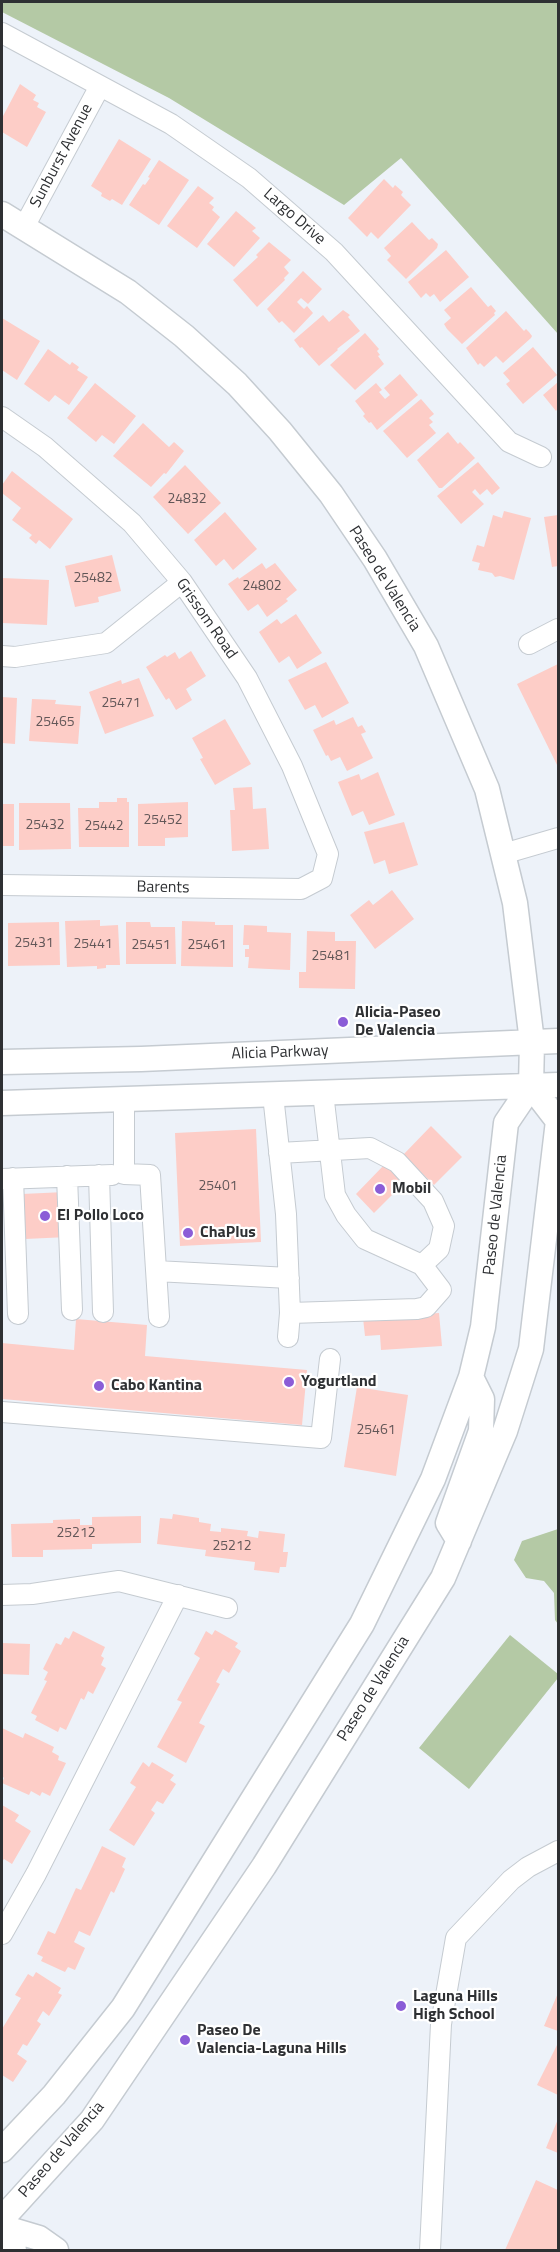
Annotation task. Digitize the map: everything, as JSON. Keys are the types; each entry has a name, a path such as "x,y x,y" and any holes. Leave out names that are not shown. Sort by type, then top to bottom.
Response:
{"main road":[{"name":"Paseo de Valencia","path":"2,214 128,292 184,336 237,384 280,431 331,494 375,559 426,646 487,789 515,903 532,1042 531,1086 506,1123 483,1327 471,1377 433,1479 362,1624 123,2008 54,2095 2,2150"},
{"name":"Alicia Parkway","path":"2,1062 141,1059 558,1041"},
{"path":"2,1103 558,1085"},
{"name":"Paseo de Valencia","path":"2,2219 92,2120 264,1866 443,1578 505,1431 531,1350 558,1122 531,1086"},
{"path":"459,1541 448,1523 481,1431 482,1399 471,1377"},
{"path":"2,2227 39,2238 56,2250"},
{"path":"2,2233 14,2250"}],"street":[{"name":"Largo Drive","path":"2,33 171,124 249,178 334,252 382,301 509,442 541,457"},
{"name":"Sunburst Avenue","path":"24,227 100,86"},
{"name":"Grissom Road","path":"2,417 45,447 132,523 182,582 247,678 292,766 328,854 322,878"},
{"path":"2,656 15,657 106,643 182,582"},
{"path":"529,644 558,629"},
{"path":"503,854 558,838"},
{"name":"Barents","path":"2,885 301,890 322,878"},
{"path":"290,1313 417,1310 426,1307 441,1290 423,1265 365,1239 346,1215 335,1194 323,1093"},
{"path":"273,1095 286,1215 290,1313 288,1336"},
{"path":"124,1099 124,1174"},
{"path":"279,1153 370,1148 397,1162 433,1201 444,1226 439,1249 423,1265"},
{"path":"18,1314 7,1179 124,1174 150,1175 159,1317"},
{"path":"99,1175 103,1312"},
{"path":"67,1176 72,1310"},
{"path":"156,1271 289,1278"},
{"path":"2,1412 321,1437 330,1359"},
{"path":"2,1595 32,1594 118,1581 227,1608"},
{"path":"2,1934 36,1874 178,1595"},
{"path":"430,2250 441,2024 456,1938 511,1880 528,1867 558,1851"}],"green space":[{"path":"2,2 558,2 558,334 401,158 344,205 169,98 2,12"},
{"path":"558,1529 558,1624 555,1620 554,1593 544,1581 526,1578 514,1560 522,1541"},
{"path":"510,1635 558,1674 558,1678 469,1789 419,1748"}],"building":[{"path":"20,84 36,95 33,100 39,103 37,107 46,112 27,147 2,132 2,118"},
{"path":"119,139 151,159 122,205 101,196 102,193 91,186"},
{"path":"159,160 189,180 159,225 129,205 143,184 145,185 150,178 148,177"},
{"path":"384,179 393,188 395,185 403,192 401,195 411,205 378,239 371,232 367,237 348,218"},
{"path":"198,186 214,198 209,203 214,207 212,210 220,217 197,248 167,226"},
{"path":"236,211 256,228 252,231 260,238 234,267 207,244"},
{"path":"412,222 429,240 432,238 438,244 437,248 406,279 387,260 391,256 384,248"},
{"path":"269,242 291,260 284,267 289,273 284,278 285,280 257,307 233,280 258,257 256,255"},
{"path":"446,250 469,277 440,302 434,294 430,297 426,293 421,298 408,282"},
{"path":"303,271 322,289 308,304 301,298 297,302 304,309 307,306 313,313 294,333 282,321 279,323 267,309"},
{"path":"471,287 488,307 491,305 496,311 495,315 462,344 444,324 451,318 444,310"},
{"path":"343,310 350,315 348,317 360,331 319,366 294,340 323,315 329,322"},
{"path":"506,311 524,331 526,329 529,332 531,338 503,363 496,356 484,367 480,363 478,365 466,348"},
{"path":"2,318 40,341 17,380 2,370"},
{"path":"365,333 379,349 377,351 380,355 378,356 384,364 355,390 330,365"},
{"path":"533,347 557,375 523,404 506,384 510,381 503,373"},
{"path":"48,349 70,365 72,362 79,367 77,370 88,377 69,405 55,395 49,402 24,384"},
{"path":"400,374 418,395 377,430 363,416 365,414 355,401 376,383 385,399 390,395 384,388"},
{"path":"558,382 558,408 556,411 543,395"},
{"path":"95,383 136,416 114,444 102,435 96,442 67,418"},
{"path":"421,399 434,414 429,418 433,422 429,425 436,433 407,458 383,431"},
{"path":"143,423 169,447 174,442 184,451 166,474 164,473 151,487 113,456"},
{"path":"448,432 475,458 442,488 439,488 417,460"},
{"path":"478,462 500,488 492,495 487,489 480,495 475,489 472,492 484,504 461,524 437,496"},
{"path":"185,465 221,503 188,534 153,497"},
{"path":"12,471 73,519 50,549 39,540 36,544 29,538 32,535 12,520 21,508 2,493 2,485"},
{"path":"504,511 531,518 514,580 495,577 492,573 478,570 480,563 472,561 477,545 484,547 493,515 502,518"},
{"path":"225,512 257,549 233,570 224,559 216,566 194,540"},
{"path":"558,515 558,566 552,567 544,517"},
{"path":"112,555 121,591 98,597 99,602 75,607 65,566"},
{"path":"262,563 266,569 275,563 297,590 286,599 288,601 267,617 258,604 248,611 228,584"},
{"path":"2,578 49,580 47,625 2,623"},
{"path":"296,614 322,653 297,669 289,656 279,663 259,632 277,619 281,624"},
{"path":"191,651 206,676 186,689 192,700 176,710 169,698 166,700 146,667 165,655 167,657 175,652 179,659"},
{"path":"326,662 349,703 322,718 315,705 305,710 288,680"},
{"path":"558,664 558,767 517,684"},
{"path":"139,678 154,716 105,734 89,692 121,680 122,684"},
{"path":"2,697 17,698 15,744 2,743"},
{"path":"32,699 56,700 55,704 81,706 78,744 29,741"},
{"path":"353,717 358,727 362,725 366,732 361,734 373,758 347,771 340,757 331,761 328,755 326,756 313,730 334,720 336,725"},
{"path":"225,719 251,764 215,785 200,759 203,758 192,738"},
{"path":"378,772 395,815 369,825 363,811 352,816 338,782 359,774 361,780"},
{"path":"252,787 253,809 266,808 269,849 232,851 230,810 235,810 233,788"},
{"path":"117,798 127,798 129,802 129,847 79,847 78,808 99,808 99,802 117,802"},
{"path":"188,802 188,837 165,838 165,846 138,846 138,804"},
{"path":"19,803 70,803 71,849 19,850"},
{"path":"2,804 14,804 14,846 2,846"},
{"path":"404,822 418,865 389,874 385,860 374,864 364,832"},
{"path":"392,890 414,919 375,949 350,915 369,900 373,905"},
{"path":"100,920 100,926 118,925 120,965 106,965 106,968 97,969 97,966 67,967 65,921"},
{"path":"182,921 233,925 233,967 181,966"},
{"path":"59,922 60,965 8,966 8,923"},
{"path":"126,922 150,922 151,927 175,927 176,964 126,964"},
{"path":"244,925 267,926 267,932 291,933 290,970 248,968 249,957 245,957 245,949 249,949 249,945 243,945"},
{"path":"307,931 335,932 335,941 356,941 355,989 299,988 299,972 306,972"},
{"path":"431,1126 462,1157 434,1185 403,1155"},
{"path":"256,1129 261,1242 180,1246 175,1133"},
{"name":"Mobil","path":"385,1164 404,1183 374,1213 356,1194"},
{"name":"El Pollo Loco","path":"65,1192 68,1237 25,1239 22,1194"},
{"path":"439,1313 442,1346 381,1350 380,1335 365,1336 363,1318"},
{"path":"76,1319 147,1325 145,1356 307,1370 302,1425 2,1399 2,1343 74,1350"},
{"path":"357,1387 408,1395 396,1476 344,1467"},
{"path":"173,1514 199,1518 199,1522 211,1524 210,1531 221,1532 221,1528 248,1531 247,1536 258,1538 259,1531 285,1534 283,1552 288,1552 286,1567 280,1567 279,1573 254,1570 255,1562 205,1556 206,1550 157,1544 160,1518 172,1519"},
{"path":"141,1516 141,1543 92,1544 92,1549 43,1550 43,1557 12,1557 11,1524 53,1523 53,1520 80,1519 80,1525 92,1525 92,1517"},
{"path":"215,1630 238,1643 235,1647 241,1651 229,1673 223,1669 216,1682 220,1684 199,1723 205,1726 186,1763 157,1747 182,1702 177,1700 200,1658 194,1654 206,1631 212,1635"},
{"path":"73,1631 105,1647 101,1656 104,1658 101,1665 106,1668 93,1694 88,1691 84,1700 81,1698 66,1730 60,1727 58,1732 35,1720 37,1716 31,1713 47,1681 44,1680 48,1672 43,1669 56,1643 61,1645 65,1637 69,1639"},
{"path":"2,1643 30,1644 29,1675 2,1674"},
{"path":"2,1728 23,1738 25,1733 54,1747 52,1752 59,1756 58,1760 66,1763 50,1796 42,1792 40,1796 31,1791 29,1795 2,1783 4,1778 2,1776"},
{"path":"143,1762 149,1767 152,1762 174,1775 170,1780 176,1784 163,1804 157,1801 151,1810 155,1813 134,1846 109,1830 136,1787 130,1783"},
{"path":"2,1805 19,1815 15,1821 31,1831 12,1864 4,1859 2,1862"},
{"path":"102,1846 126,1858 122,1867 125,1869 114,1893 111,1891 90,1936 79,1931 74,1942 85,1948 75,1970 68,1967 65,1972 41,1961 43,1957 37,1954 48,1931 55,1934 76,1888 81,1890"},
{"path":"36,1972 61,1988 58,1993 62,1995 49,2016 43,2011 37,2021 41,2024 27,2046 23,2044 17,2054 27,2061 13,2082 2,2075 2,2029 21,1998 15,1995 28,1974 33,1977"},
{"path":"558,1993 558,2031 544,2026"},
{"path":"558,2043 558,2095 537,2085"},
{"path":"558,2119 558,2153 546,2148"},
{"path":"536,2180 558,2190 558,2250 505,2250"}],"place":[{"name":"Alicia-Paseo De Valencia","path":"343,1022"},
{"name":"Mobil","path":"380,1189"},
{"name":"El Pollo Loco","path":"45,1216"},
{"name":"ChaPlus","path":"188,1233"},
{"name":"Yogurtland","path":"289,1382"},
{"name":"Cabo Kantina","path":"99,1386"},
{"name":"Laguna Hills High School","path":"401,2006"},
{"name":"Paseo De Valencia-Laguna Hills","path":"185,2040"}]}
